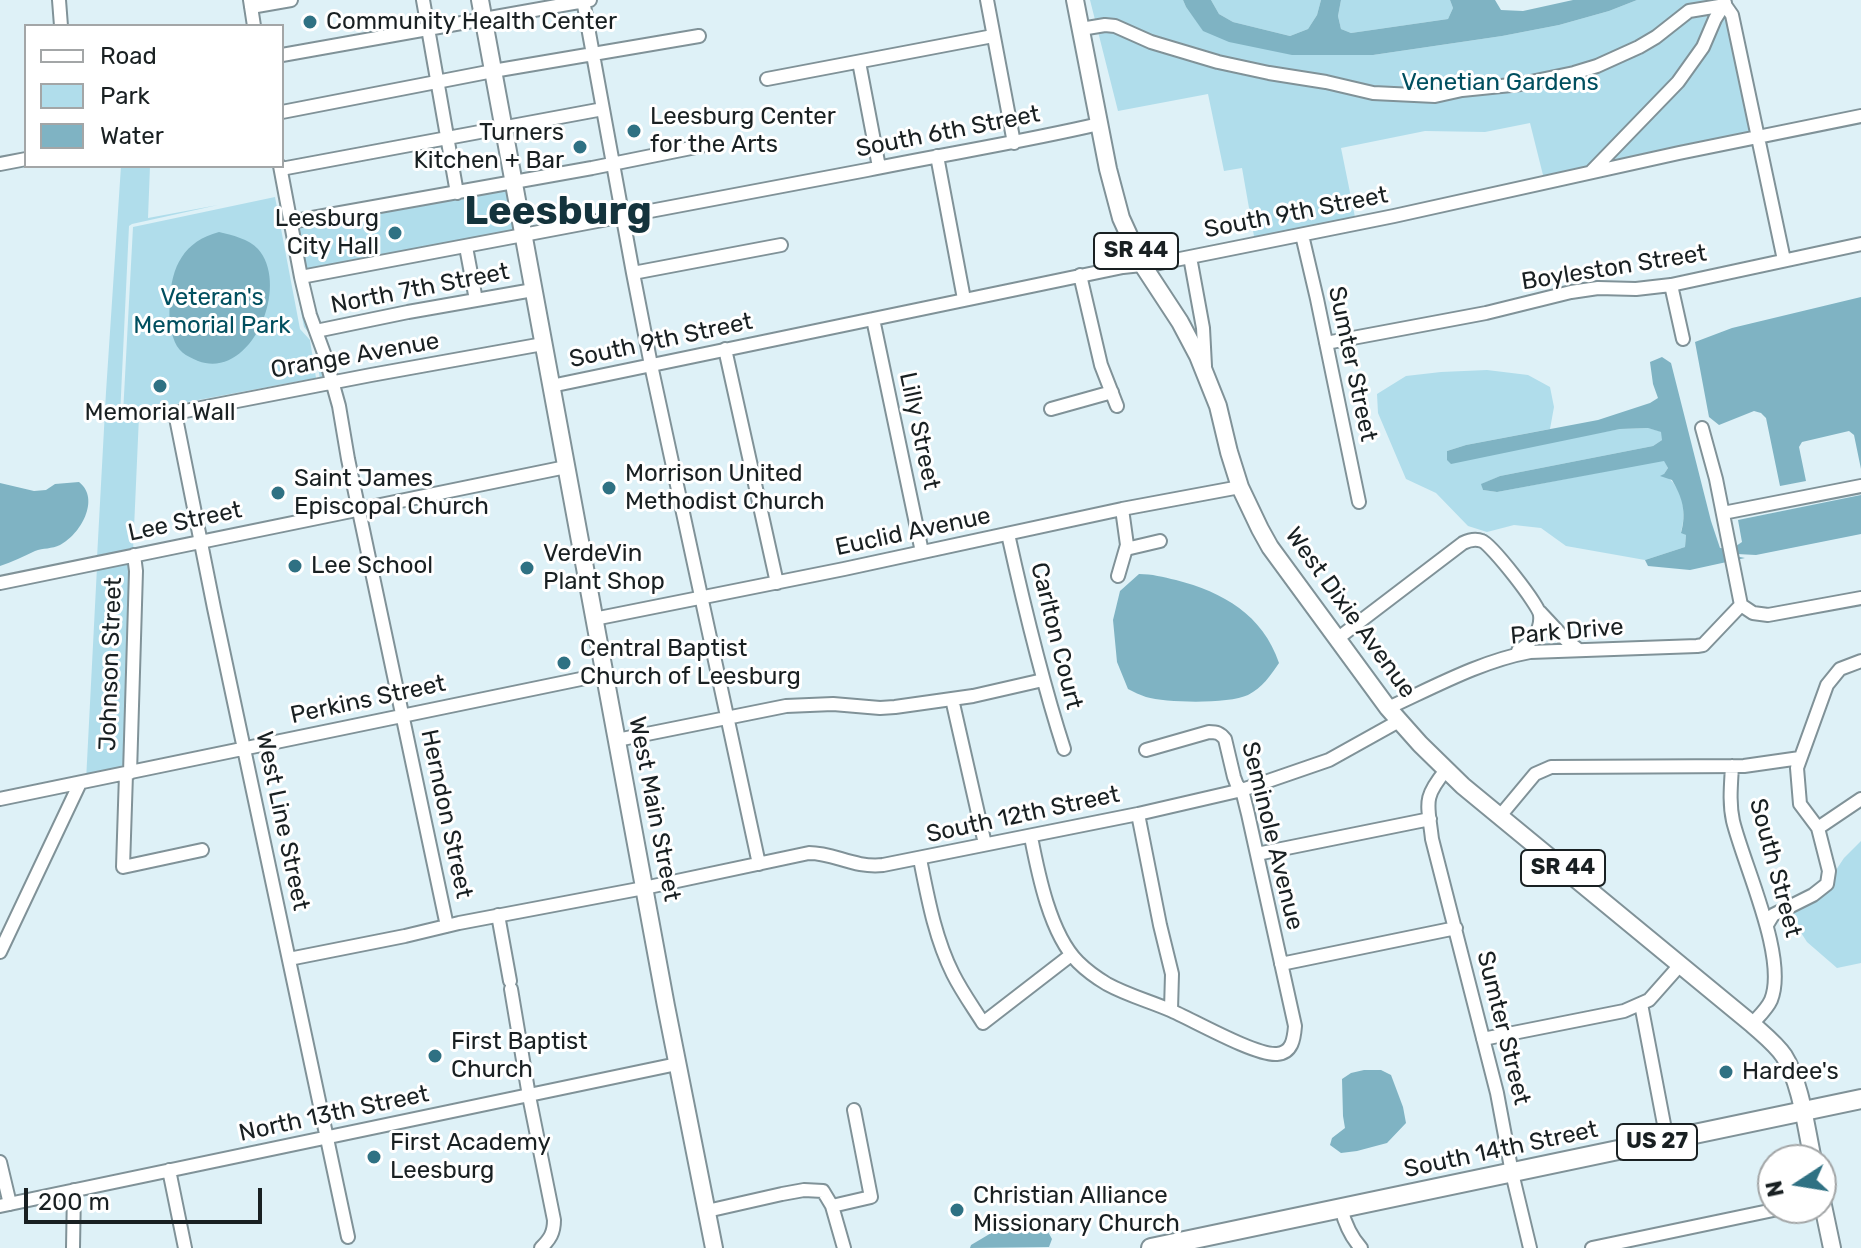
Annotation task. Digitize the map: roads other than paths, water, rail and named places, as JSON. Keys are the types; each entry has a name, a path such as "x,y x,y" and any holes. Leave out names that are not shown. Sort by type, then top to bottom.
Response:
{"highway":[{"name":"South 14th Street","path":"1151,1248 1861,1099"}],"main road":[{"name":"West Main Street","path":"480,0 644,888 714,1248"},
{"name":"West Dixie Avenue","path":"1075,0 1116,202 1142,264 1180,322 1205,373 1218,406 1240,487 1270,547 1394,715 1446,770 1752,1024 1782,1053 1803,1112"},
{"name":"SR 44","path":"1803,1112 1810,1144"},
{"path":"1827,1224 1832,1248"}],"street":[{"path":"59,0 61,24"},
{"path":"254,24 250,4 291,0"},
{"path":"423,0 457,193"},
{"path":"284,55 586,0 593,54 651,365 759,864"},
{"path":"987,0 1014,143"},
{"path":"1081,29 1115,26 1192,55 1269,73 1373,93 1435,96 1521,84 1586,69 1639,47 1689,11 1725,2"},
{"path":"1725,2 1732,15 1743,62 1784,260"},
{"path":"1589,173 1678,82 1695,60 1725,2"},
{"path":"284,112 493,71 699,36"},
{"path":"767,79 993,36"},
{"path":"859,62 879,167"},
{"path":"284,167 603,109"},
{"name":"South 9th Street","path":"551,386 1080,275 1302,235 1861,116"},
{"name":"South 6th Street","path":"301,277 623,218 1099,124"},
{"path":"290,222 613,165 701,146"},
{"path":"937,156 964,299"},
{"path":"0,164 24,159"},
{"name":"Herndon Street","path":"280,168 301,277 333,382 447,926"},
{"name":"Sumter Street","path":"1302,235 1359,502"},
{"name":"Boyleston Street","path":"1326,343 1486,313 1571,292 1671,285 1861,244"},
{"path":"633,273 781,245"},
{"path":"466,247 476,300"},
{"path":"1190,257 1203,328 1205,373"},
{"path":"1080,275 1101,365 1117,406"},
{"path":"1671,285 1683,339"},
{"name":"North 7th Street","path":"316,331 533,290"},
{"name":"Lilly Street","path":"873,319 922,552"},
{"name":"Orange Avenue","path":"175,414 543,344"},
{"path":"725,349 777,583"},
{"path":"1051,409 1112,392"},
{"name":"West Line Street","path":"175,414 348,1237"},
{"path":"1702,428 1741,605 1753,613 1768,615 1861,598"},
{"name":"Lee Street","path":"0,583 566,467"},
{"path":"1723,513 1861,486"},
{"name":"Euclid Avenue","path":"594,619 1240,487"},
{"path":"1118,576 1126,549 1122,509"},
{"name":"Carlton Court","path":"1008,534 1043,680 1064,749"},
{"path":"1337,639 1469,540 1487,544 1540,612 1579,650"},
{"path":"1126,549 1160,541"},
{"name":"Johnson Street","path":"134,555 136,571 123,867 202,850"},
{"name":"Park Drive","path":"1394,715 1486,664 1512,655 1707,643 1741,605"},
{"path":"1512,655 1532,641 1540,612"},
{"path":"1767,925 1773,915 1813,895 1827,884 1829,871 1818,828 1800,804 1796,776 1827,685 1840,669 1861,661"},
{"name":"Perkins Street","path":"0,799 605,674"},
{"path":"617,740 786,706 833,704 880,708 952,699 1043,680"},
{"path":"952,699 985,844"},
{"name":"South 12th Street","path":"289,959 818,853 871,867 1138,814 1242,790 1329,760 1394,715"},
{"name":"Seminole Avenue","path":"1146,750 1209,732 1221,734 1225,739 1237,785 1242,790 1257,854 1294,1025 1293,1041 1290,1048 1280,1054 1265,1053 1171,1010"},
{"path":"1500,816 1535,774 1551,767 1732,766 1800,758"},
{"name":"South Street","path":"1732,766 1730,806 1733,821 1774,956 1773,993 1766,1008 1752,1024"},
{"path":"1257,854 1430,819 1429,793 1446,770"},
{"path":"0,952 80,783"},
{"path":"1818,828 1861,799"},
{"path":"1031,837 1043,892 1071,955 1090,973 1108,984 1171,1010 1173,987 1170,962 1138,814"},
{"name":"Sumter Street","path":"1430,819 1497,1093 1530,1248"},
{"path":"920,859 933,921 947,960 983,1023 1071,955"},
{"path":"498,915 554,1220 551,1238 541,1248"},
{"path":"1281,964 1456,928"},
{"path":"1483,1039 1624,1011 1649,1000 1680,965"},
{"path":"1641,1004 1667,1140"},
{"name":"North 13th Street","path":"5,1205 677,1064"},
{"path":"832,1206 871,1197 854,1110"},
{"path":"0,1162 5,1205"},
{"path":"169,1170 185,1248"},
{"path":"73,1248 74,1190"},
{"path":"707,1211 804,1190 823,1191 832,1206 844,1248"},
{"path":"1341,1208 1345,1225 1361,1248"},
{"path":"1592,1248 1757,1213"},
{"path":"1628,1241 1642,1248"}],"water":[{"path":"1183,0 1211,0 1219,14 1233,22 1290,36 1308,29 1317,15 1321,0 1341,0 1338,16 1341,29 1351,33 1448,19 1453,8 1450,0 1495,0 1501,10 1523,11 1573,0 1637,0 1559,25 1502,36 1373,55 1292,55 1229,42 1203,31"},
{"path":"219,232 245,240 258,249 267,265 270,285 260,326 249,344 234,357 217,363 198,361 180,349 172,332 169,310 173,277 182,257 197,242"},
{"path":"1861,297 1861,469 1854,435 1849,431 1802,442 1799,447 1806,481 1780,486 1766,418 1761,413 1754,411 1719,425 1709,417 1695,342 1732,328"},
{"path":"1662,357 1671,363 1720,548 1732,549 1735,556 1745,558 1690,570 1648,566 1645,560 1685,547 1686,535 1681,533 1684,518 1678,492 1672,480 1660,476 1668,468 1664,461 1497,492 1483,490 1481,484 1500,476 1653,446 1662,440 1661,432 1648,428 1620,429 1451,464 1447,460 1447,451 1466,445 1598,420 1650,403 1658,398 1650,362"},
{"path":"79,482 85,489 88,507 74,533 60,545 35,551 0,566 0,483 34,491 46,490 55,484"},
{"path":"1861,495 1861,534 1756,555 1737,554 1736,546 1742,542 1738,520"},
{"path":"1139,574 1176,580 1225,599 1263,631 1279,663 1258,689 1239,698 1198,702 1168,700 1146,697 1128,689 1117,662 1113,620 1120,591"},
{"path":"1364,1070 1381,1070 1391,1075 1406,1123 1387,1143 1341,1153 1330,1145 1332,1138 1345,1128 1342,1079"},
{"path":"1026,1223 1047,1230 1052,1239 1049,1247 970,1248 1003,1226"}],"place":[{"name":"Community Health Center","path":"310,22"},
{"name":"Leesburg Center for the Arts","path":"634,131"},
{"name":"Turners Kitchen + Bar","path":"580,147"},
{"name":"Leesburg City Hall","path":"395,233"},
{"name":"Memorial Wall","path":"160,386"},
{"name":"Morrison United Methodist Church","path":"609,488"},
{"name":"Saint James Episcopal Church","path":"278,493"},
{"name":"Lee School","path":"295,566"},
{"name":"VerdeVin Plant Shop","path":"527,568"},
{"name":"Central Baptist Church of Leesburg","path":"564,663"},
{"name":"First Baptist Church","path":"435,1056"},
{"name":"Hardee's","path":"1726,1072"},
{"name":"First Academy Leesburg","path":"374,1157"},
{"name":"Christian Alliance Missionary Church","path":"957,1210"}],"district":[{"name":"Leesburg","path":"558,212"}],"park label":[{"name":"Venetian Gardens","path":"1500,83"},
{"name":"Veteran's Memorial Park","path":"212,312"}]}
